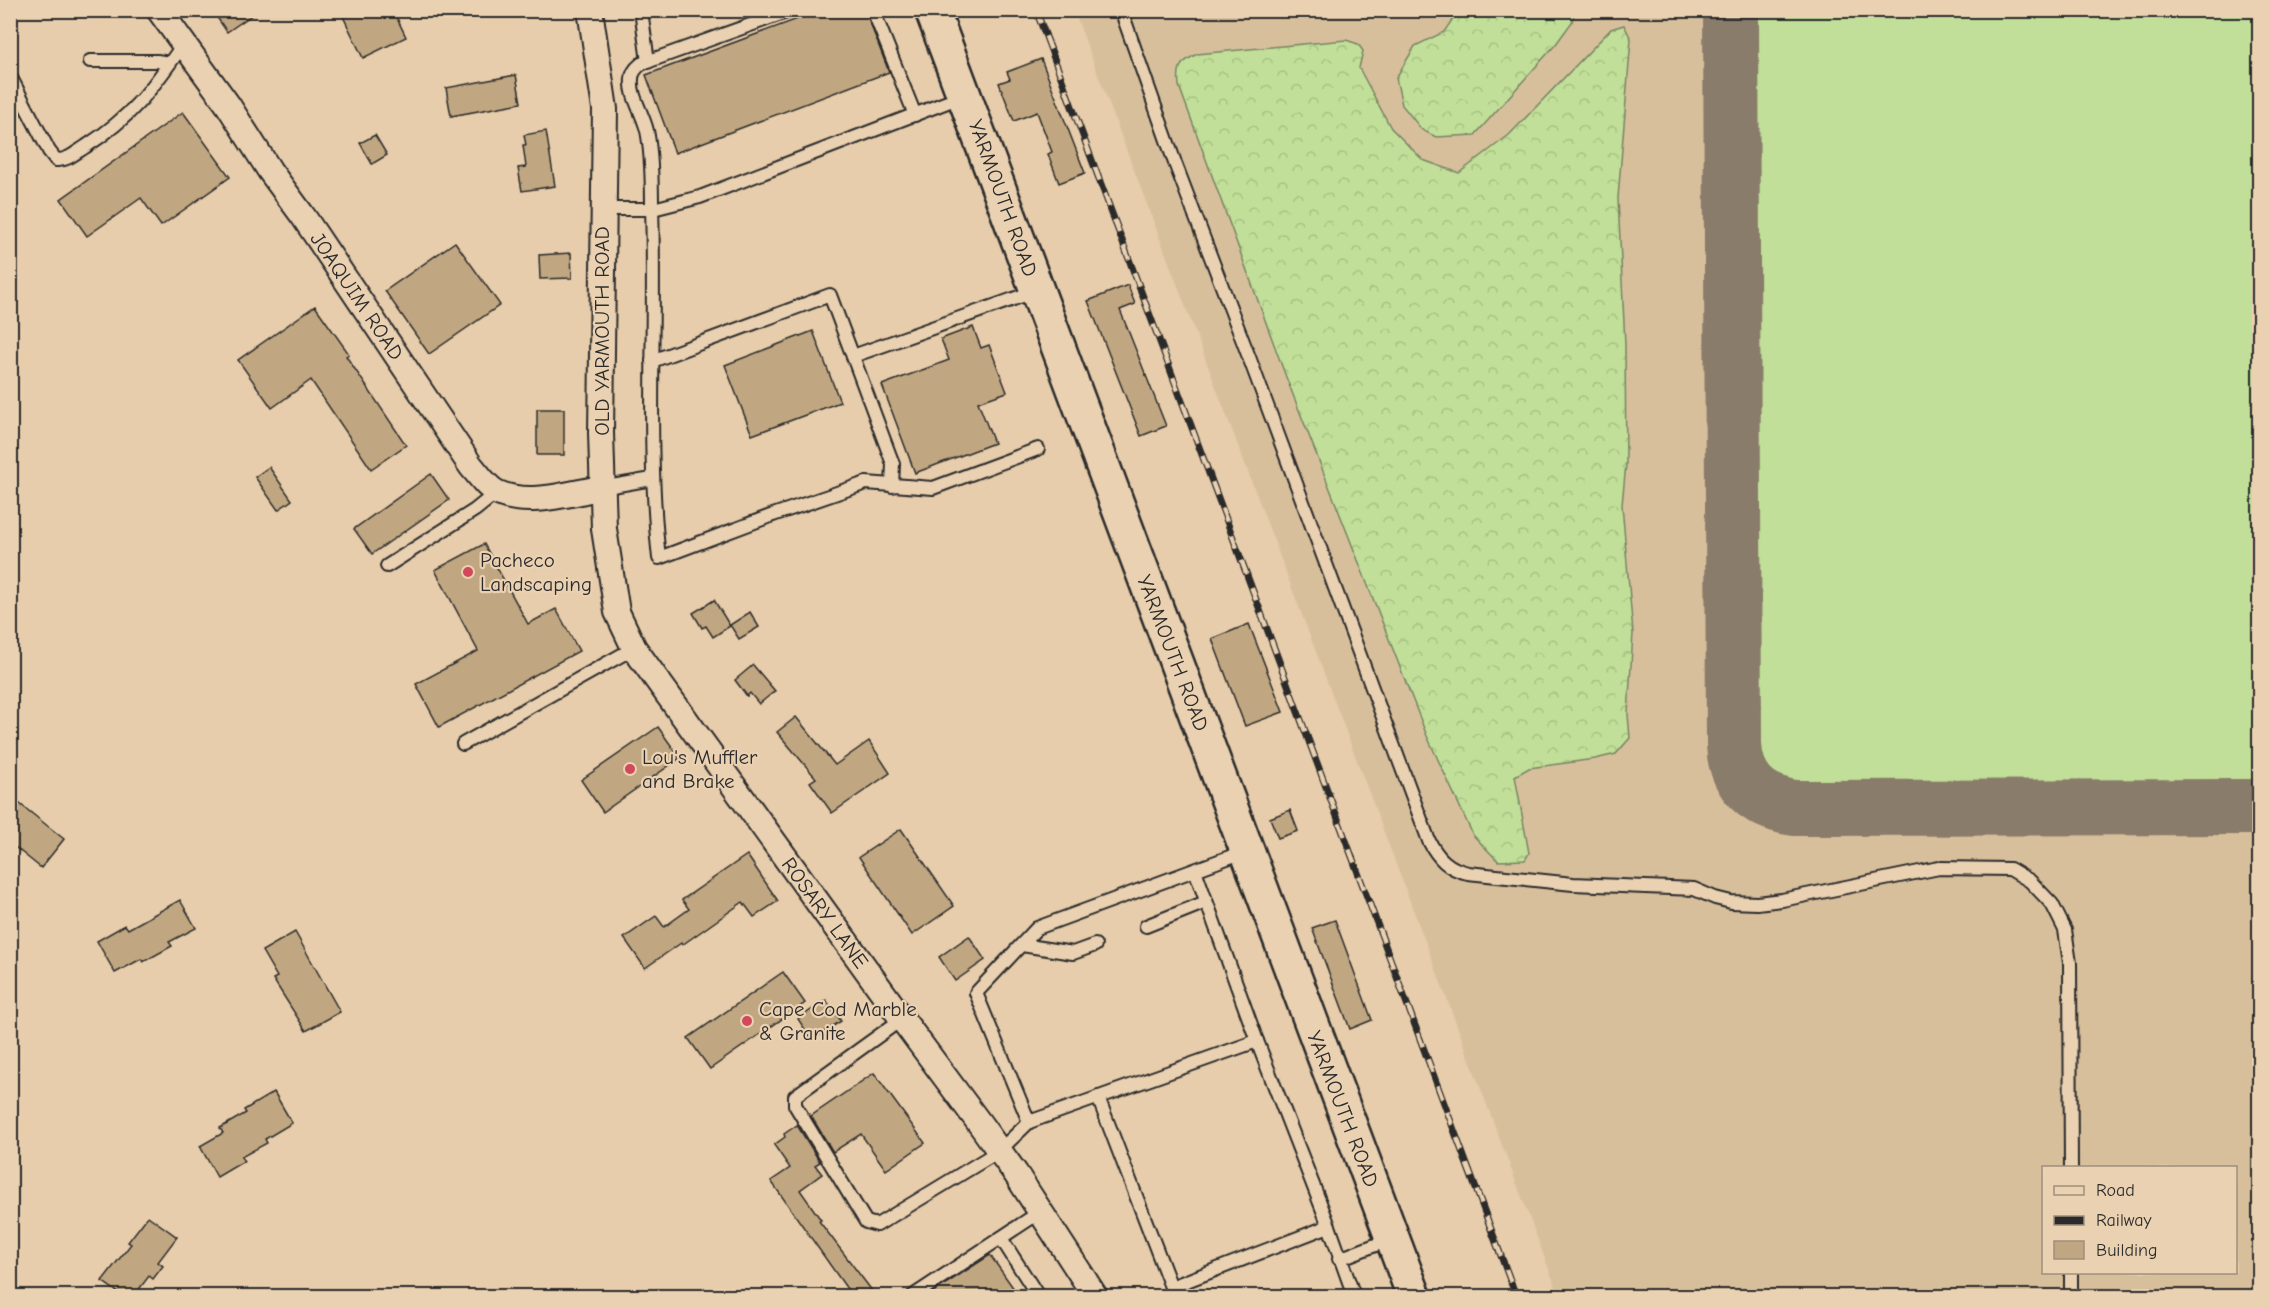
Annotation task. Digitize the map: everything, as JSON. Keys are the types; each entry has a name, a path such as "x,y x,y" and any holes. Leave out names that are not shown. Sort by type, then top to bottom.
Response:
{"main road":[{"name":"YARMOUTH ROAD","path":"932,10 1414,1296"}],"street":[{"name":"JOAQUIM ROAD","path":"159,10 228,105 457,448 496,493"},
{"name":"OLD YARMOUTH ROAD","path":"590,10 602,75 605,110 602,209 601,488 612,589 622,626 634,648"},
{"path":"496,493 519,498 545,498 601,488"},
{"name":"ROSARY LANE","path":"634,648 999,1151 1095,1296"}],"lane":[{"path":"641,10 648,62"},
{"path":"792,10 648,62 636,68 631,81 648,134 652,209 652,479 659,558 866,483 933,488 1038,449"},
{"path":"873,10 915,115"},
{"path":"1121,10 1175,163 1429,841 1436,854 1455,870 1468,873 1573,884 1694,889 1723,900 1757,903 1939,868 2010,868 2030,881 2052,904 2065,930 2070,963 2071,1166"},
{"path":"10,76 49,151 56,160 64,161 101,137 129,114 151,90 183,43"},
{"path":"90,62 157,61 169,63"},
{"path":"602,209 652,209 700,196 964,95"},
{"path":"853,356 1037,290"},
{"path":"652,361 830,294 893,464 892,486"},
{"path":"601,488 652,479"},
{"path":"387,566 475,510 496,493"},
{"path":"463,744 634,648"},
{"path":"1029,1122 976,993 1037,928 1247,850"},
{"path":"1195,870 1354,1296"},
{"path":"1146,926 1206,902"},
{"path":"1022,945 1073,953 1095,945"},
{"path":"902,1019 795,1096 795,1105 866,1222 877,1225 999,1151 1029,1122 1257,1041"},
{"path":"1098,1097 1171,1287 1329,1226"},
{"path":"913,1296 1041,1212"},
{"path":"1001,1238 1038,1296"},
{"path":"1339,1259 1392,1238"},
{"path":"2071,1274 2071,1296"}],"shaded area":[{"path":"1074,11 2259,11 2259,1296 1559,1296"}],"green space":[{"path":"1458,11 1575,11 1572,22 1556,44 1475,135 1436,137 1422,130 1402,105 1396,78 1415,46 1444,32"},
{"path":"1751,11 2259,11 2260,783 2243,787 2214,788 1795,791 1772,782 1765,776 1756,760 1751,726"},
{"path":"1624,25 1631,39 1618,198 1625,344 1626,464 1622,505 1633,633 1628,714 1630,738 1616,754 1529,768 1515,776 1529,853 1525,860 1498,861 1473,835 1427,736 1286,377 1179,86 1179,69 1183,63 1197,54 1346,40 1358,44 1363,51 1359,68 1391,128 1423,160 1459,173 1509,135 1611,29"}],"building":[{"path":"212,10 259,10 227,32"},
{"path":"340,10 393,10 406,37 363,58"},
{"path":"822,10 865,10 889,72 675,153 646,75"},
{"path":"1041,59 1085,173 1059,183 1048,154 1052,152 1037,112 1014,121 999,83 1010,79 1007,72"},
{"path":"516,75 521,103 451,116 446,88"},
{"path":"183,112 230,177 161,226 141,198 87,236 61,199"},
{"path":"546,131 555,186 522,191 518,168 526,167 524,135"},
{"path":"375,135 387,155 372,164 360,143"},
{"path":"455,242 500,305 429,354 385,291"},
{"path":"571,253 572,278 540,279 539,255"},
{"path":"1128,285 1135,304 1120,310 1166,426 1141,436 1088,301"},
{"path":"315,306 349,354 346,356 406,445 371,469 311,380 272,408 238,360"},
{"path":"973,327 981,348 989,345 1007,392 978,402 994,443 915,473 882,385 949,360 941,339"},
{"path":"813,331 840,402 752,435 725,365"},
{"path":"537,409 564,409 564,455 537,455"},
{"path":"269,467 292,500 278,510 255,477"},
{"path":"431,474 449,500 372,554 354,529"},
{"path":"484,544 528,624 556,609 579,651 439,727 416,684 478,651 435,570"},
{"path":"714,600 730,626 713,637 706,626 702,628 693,613"},
{"path":"750,612 759,627 739,639 730,625"},
{"path":"1249,624 1283,712 1245,726 1212,639"},
{"path":"753,665 775,691 759,704 750,693 747,696 735,680"},
{"path":"796,717 835,765 869,741 890,773 832,813 810,782 816,778 777,732"},
{"name":"Lou's Muffler and Brake","path":"658,727 680,758 603,812 581,780"},
{"path":"10,796 64,839 41,868 10,843"},
{"path":"1290,810 1298,831 1278,838 1270,818"},
{"path":"901,829 954,906 912,935 859,857"},
{"path":"747,855 778,901 754,917 743,902 645,968 624,938 656,916 664,927 689,909 682,900"},
{"path":"180,900 196,928 169,942 172,946 143,962 141,959 115,973 97,941 125,925 128,929"},
{"path":"1335,920 1372,1020 1350,1029 1312,928"},
{"path":"295,932 340,1012 306,1031 273,979 277,977 262,951"},
{"path":"969,936 985,960 955,981 939,957"},
{"name":"Cape Cod Marble & Granite","path":"783,972 805,1003 710,1069 688,1038"},
{"path":"826,1000 841,1021 812,1040 798,1019"},
{"path":"874,1073 925,1143 886,1170 861,1134 833,1152 811,1116"},
{"path":"274,1092 292,1123 265,1139 267,1143 241,1157 244,1161 217,1177 200,1146 223,1133 220,1128 246,1113 244,1110"},
{"path":"797,1125 820,1162 815,1165 822,1174 800,1190 821,1220 819,1221 876,1296 852,1296 771,1181 790,1168 774,1145"},
{"path":"148,1216 177,1237 158,1262 163,1266 153,1279 149,1276 134,1296 123,1296 102,1281 131,1244 128,1242"},
{"path":"990,1255 1019,1296 927,1296"}],"taxiway":[{"path":"1731,10 1734,745 1739,770 1744,780 1760,796 1795,808 2260,807"}],"railway":[{"path":"1036,10 1516,1296"}],"place":[{"name":"Pacheco Landscaping","path":"468,572"},
{"name":"Lou's Muffler and Brake","path":"630,769"},
{"name":"Cape Cod Marble & Granite","path":"747,1021"}]}
